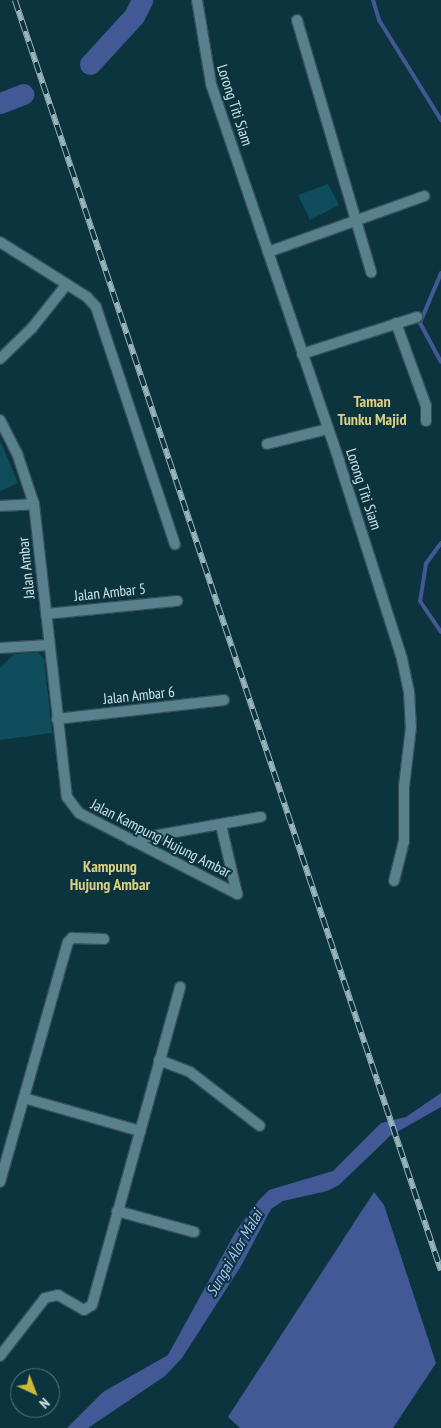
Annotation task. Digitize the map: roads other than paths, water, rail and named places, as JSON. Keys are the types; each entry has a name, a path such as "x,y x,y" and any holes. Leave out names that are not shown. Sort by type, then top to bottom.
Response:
{"street":[{"name":"Lorong Titi Siam","path":"197,0 206,70 384,598 409,691 411,727 404,787 404,840 394,881"},
{"path":"297,20 354,220 371,272"},
{"path":"268,252 424,196"},
{"path":"0,242 87,297 96,307 175,544"},
{"path":"0,359 32,328 67,284"},
{"path":"302,354 417,317"},
{"path":"396,323 426,406 426,420"},
{"name":"Jalan Ambar","path":"0,420 18,454 34,504 57,718"},
{"path":"267,444 328,429"},
{"path":"0,506 34,504"},
{"name":"Jalan Ambar 5","path":"46,614 176,601"},
{"path":"1,652 49,645"},
{"name":"Jalan Ambar 6","path":"57,718 224,700"},
{"name":"Jalan Kampung Hujung Ambar","path":"57,718 65,788 72,806 130,840 237,894 221,825"},
{"path":"130,840 260,817"},
{"path":"0,1182 69,940 104,939"},
{"path":"0,1356 45,1298 58,1295 87,1310 92,1305 180,987"},
{"path":"160,1060 190,1072 260,1126"},
{"path":"24,1098 140,1131"},
{"path":"118,1211 194,1232"}],"water":[{"name":"Sungai Alor Malai","path":"441,1093 441,1107 390,1136 339,1185 327,1191 283,1201 271,1209 241,1266 182,1358 165,1376 88,1428 67,1428 103,1392 168,1355 236,1231 259,1200 269,1190 333,1171 381,1123 406,1117"},
{"path":"374,1192 384,1205 436,1363 393,1428 240,1428 228,1417"}],"waterway":[{"path":"90,64 134,16 142,0"},
{"path":"373,0 379,20 441,120"},
{"path":"0,103 23,94"},
{"path":"441,273 420,323 441,362"},
{"path":"441,543 426,564 420,601 441,632"}],"railway":[{"path":"15,0 441,1270"}],"district":[{"name":"Taman Tunku Majid","path":"372,410"},
{"name":"Kampung Hujung Ambar","path":"110,875"}]}
